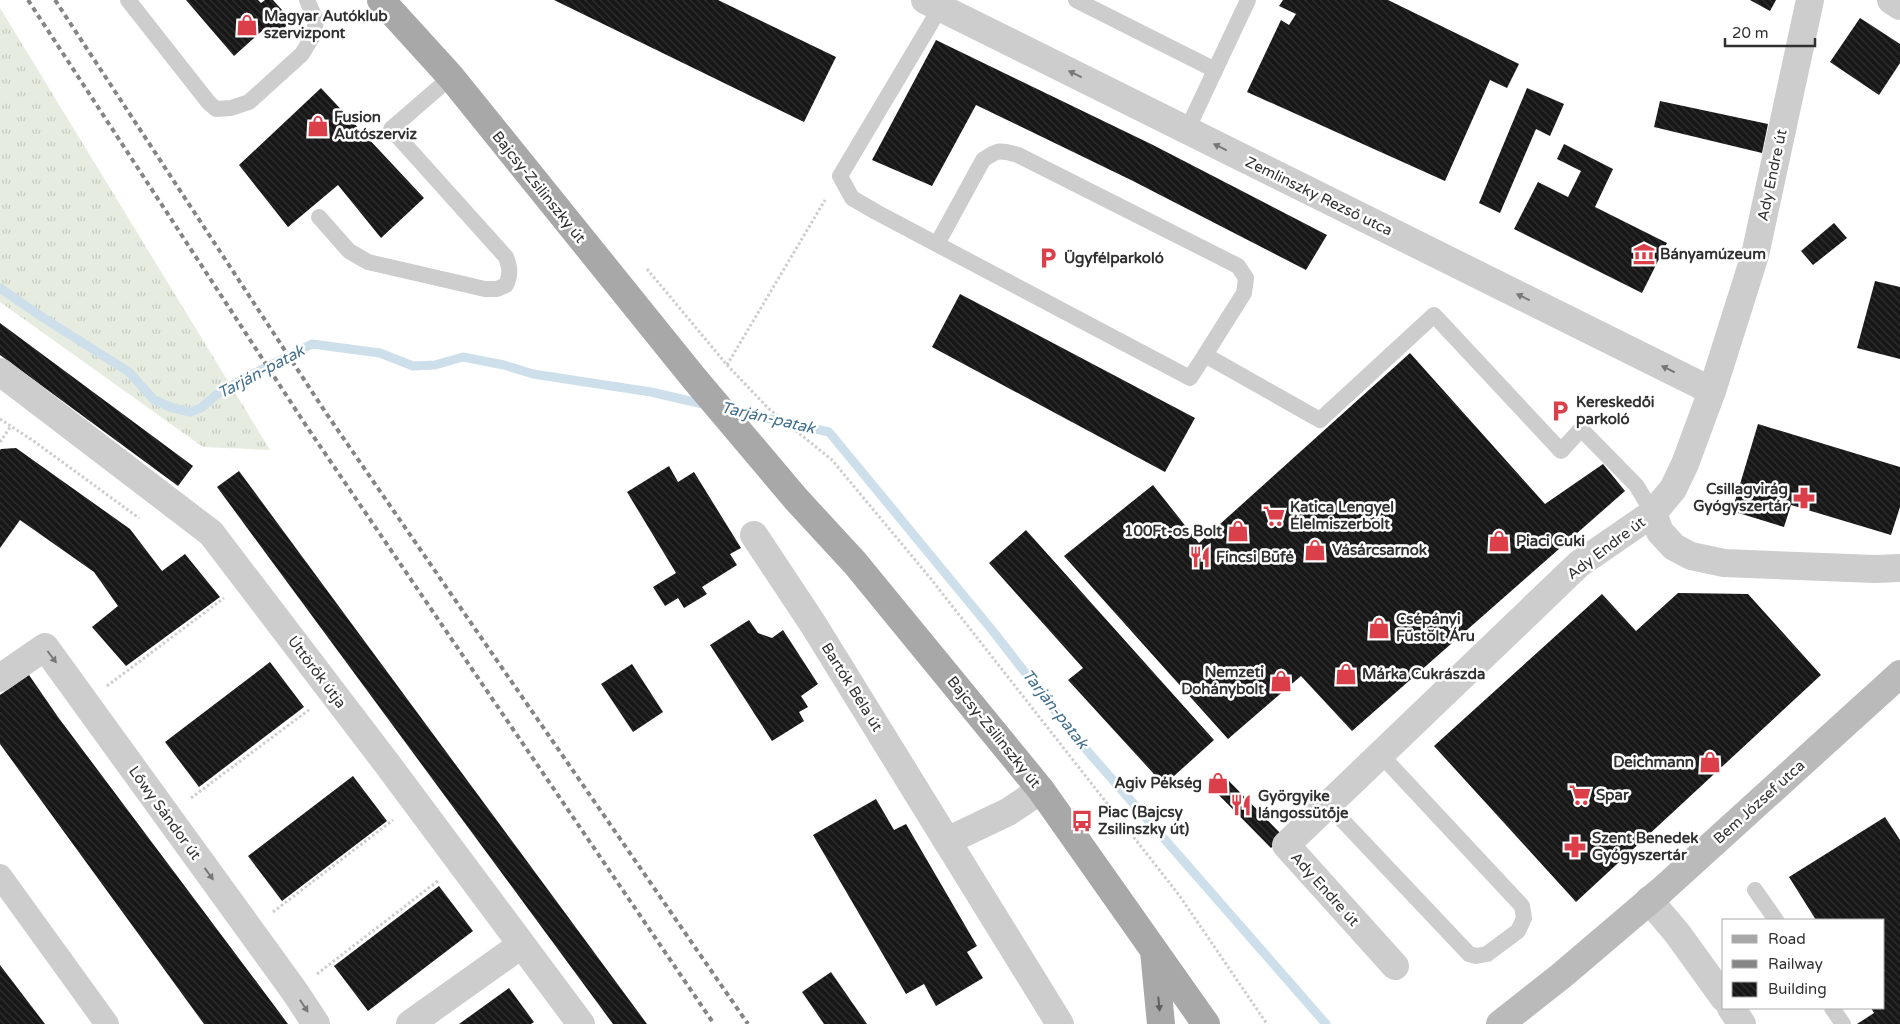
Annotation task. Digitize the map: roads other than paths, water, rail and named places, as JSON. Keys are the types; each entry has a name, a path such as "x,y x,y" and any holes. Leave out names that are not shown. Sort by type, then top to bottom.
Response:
{"main road":[{"name":"Bajcsy-Zsilinszky út","path":"381,0 450,77 693,377 796,498 856,563 1042,790 1206,1024"},
{"name":"Bem József utca","path":"1500,1024 1561,976 1649,900 1900,674"},
{"path":"1154,950 1161,1024"}],"street":[{"name":"Ady Endre út","path":"1395,966 1286,845 1579,564 1653,513 1673,488 1685,464 1712,391 1755,255 1810,0"},
{"path":"1891,0 1900,6"},
{"name":"Zemlinszky Rezső utca","path":"931,2 1712,391"},
{"name":"Úttörők útja","path":"2,376 211,533 382,757 581,1024"},
{"path":"1653,513 1660,532 1674,547 1691,556 1724,563 1892,571"},
{"name":"Bartók Béla út","path":"754,535 813,624 1060,1024"},
{"name":"Lőwy Sándor út","path":"0,678 44,648 86,703 295,992 316,1024"},
{"path":"947,841 1008,812 1042,790"},
{"path":"0,876 107,1024"},
{"path":"1649,900 1677,933 1722,995"},
{"path":"410,1024 521,944"},
{"path":"1732,1009 1742,1024"}],"lane":[{"path":"128,0 209,103 216,109 231,108 249,102 302,54 314,34 316,20 307,0"},
{"path":"1076,0 1215,70"},
{"path":"1186,130 1248,0"},
{"path":"931,2 840,176 852,198 936,244 1190,378 1244,293 1246,278 1238,266 1018,155 1003,150 994,152 983,160 936,244"},
{"path":"319,217 349,251 368,262 485,289 497,289 506,285 510,277 510,267 506,257 391,129 450,77"},
{"path":"1205,355 1320,420 1434,314 1561,451 1581,429 1636,485 1653,513"},
{"path":"1328,805 1469,954 1476,956 1487,954 1518,931 1524,918 1522,906 1381,755"},
{"path":"1755,890 1775,919"},
{"path":"1833,1009 1842,1024"}],"waterway":[{"name":"Tarján-patak","path":"0,288 129,372 154,400 173,408 190,412 201,408 216,395 245,378 312,344 380,353 413,366 435,365 463,357 504,365 533,374 651,392 707,405"},
{"name":"Tarján-patak","path":"730,410 829,432 992,630 1077,739 1326,1024"}],"railway":[{"path":"28,0 307,427 714,1024"},
{"path":"55,0 326,413 748,1024"}],"place":[{"name":"Magyar Autóklub szervizpont","path":"247,25"},
{"name":"Fusion Autószerviz","path":"318,126"},
{"name":"Bányamúzeum","path":"1644,254"},
{"name":"Ügyfélparkoló","path":"1048,258"},
{"name":"Kereskedői parkoló","path":"1560,411"},
{"name":"Csillagvirág Gyógyszertár","path":"1804,498"},
{"name":"Katica Lengyel Élelmiszerbolt","path":"1274,516"},
{"name":"100Ft-os Bolt","path":"1238,531"},
{"name":"Piaci Cuki","path":"1499,541"},
{"name":"Vásárcsarnok","path":"1315,550"},
{"name":"Fincsi Büfé","path":"1200,557"},
{"name":"Csépányi Füstölt Áru","path":"1379,628"},
{"name":"Márka Cukrászda","path":"1346,674"},
{"name":"Nemzeti Dohánybolt","path":"1281,681"},
{"name":"Deichmann","path":"1710,762"},
{"name":"Agiv Pékség","path":"1218,783"},
{"name":"Spar","path":"1580,795"},
{"name":"Györgyike lángossütője","path":"1241,805"},
{"name":"Piac (Bajcsy Zsilinszky út)","path":"1082,821"},
{"name":"Szent Benedek Gyógyszertár","path":"1575,847"}]}
